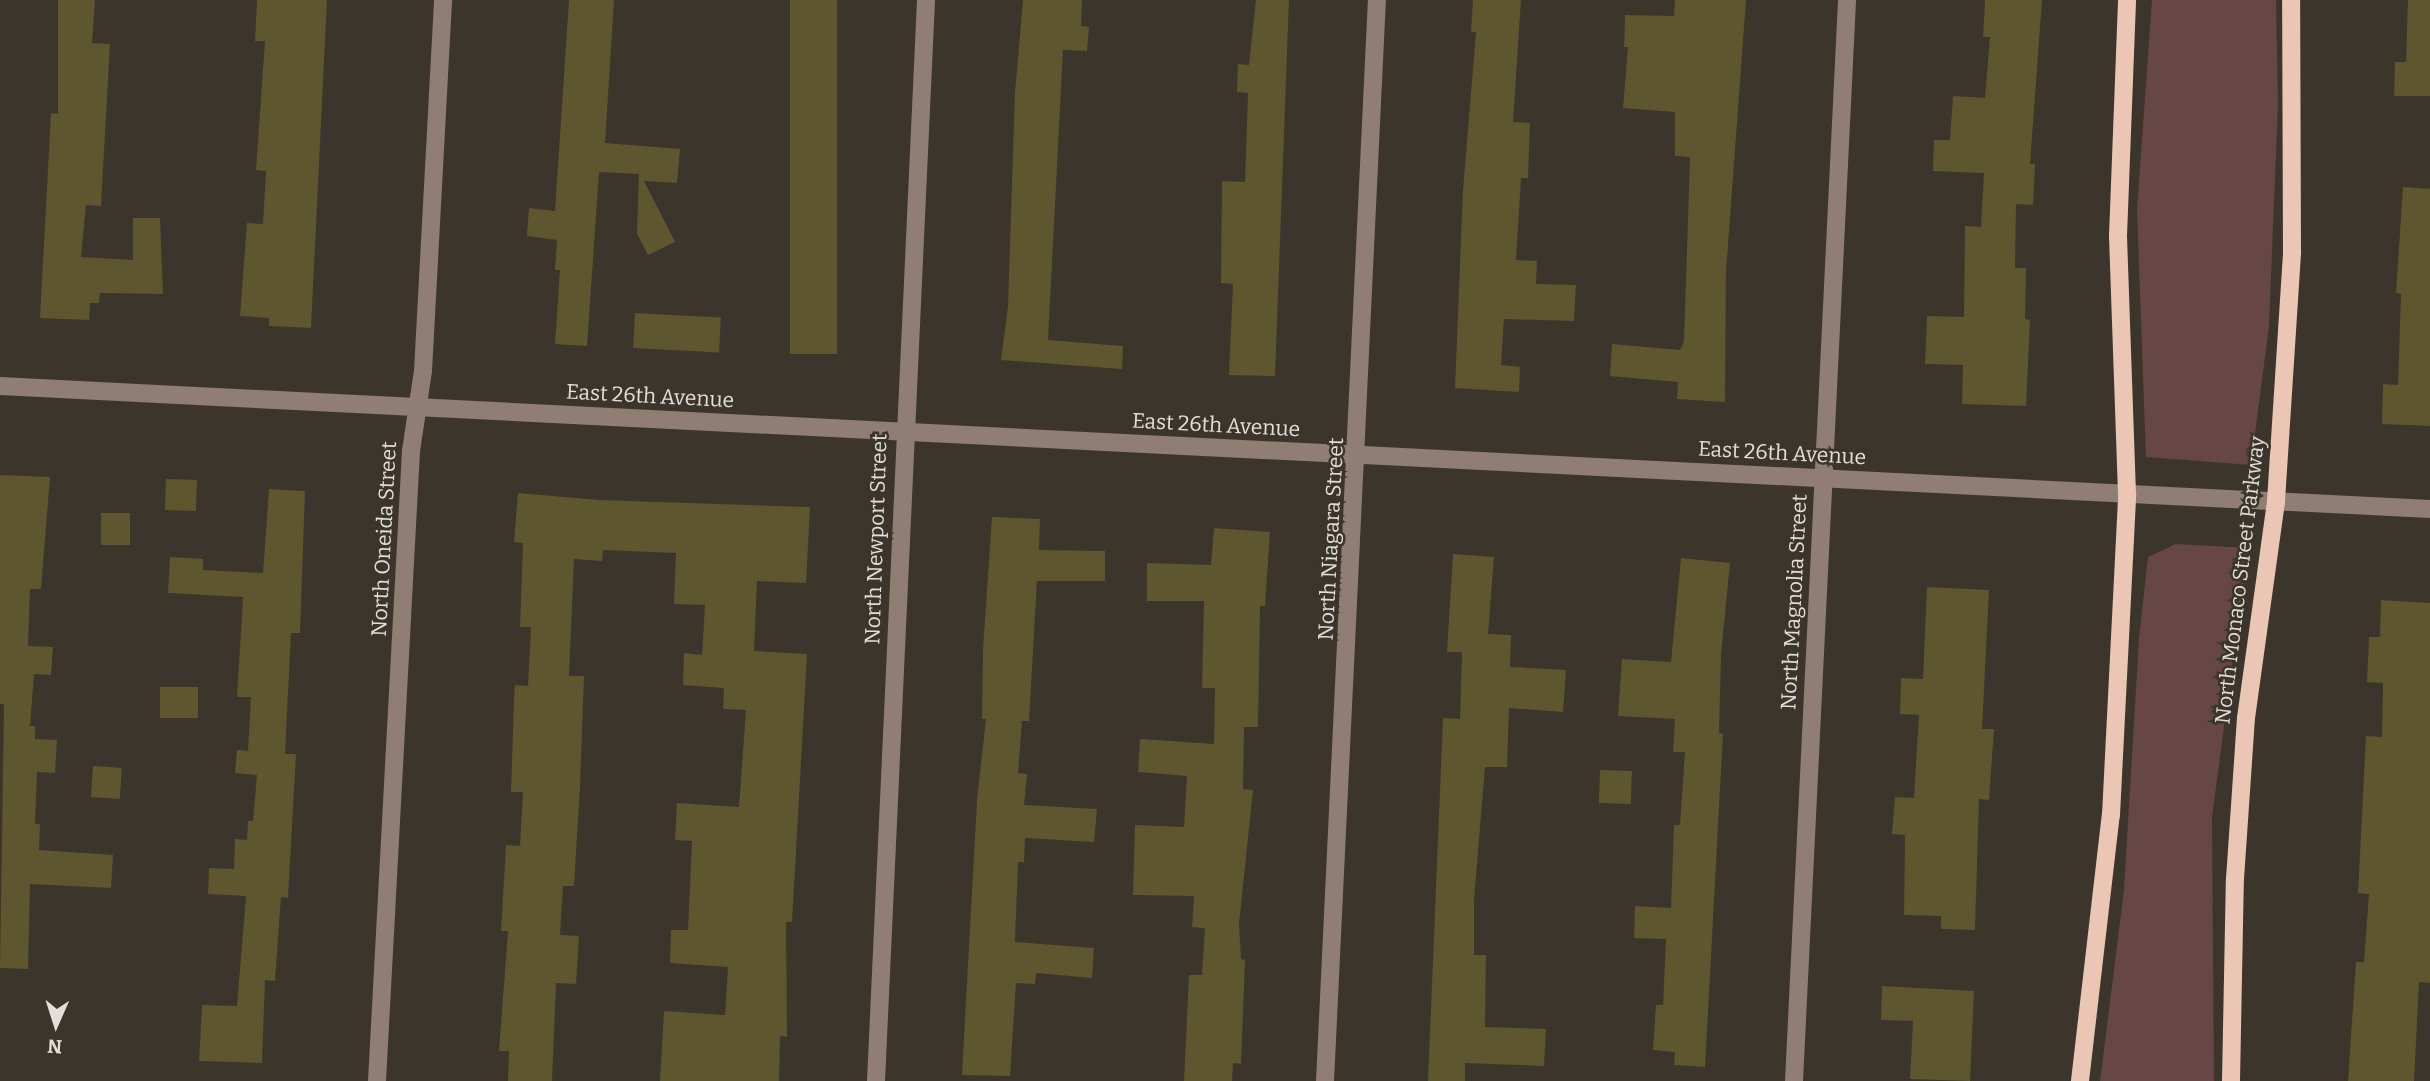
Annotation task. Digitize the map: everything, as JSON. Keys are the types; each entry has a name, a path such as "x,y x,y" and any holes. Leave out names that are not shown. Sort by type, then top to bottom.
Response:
{"main road":[{"path":"2080,1081 2111,815 2127,494 2118,236 2127,0"},
{"name":"North Monaco Street Parkway","path":"2231,1081 2235,879 2246,718 2276,501 2291,252 2291,0"}],"street":[{"name":"North Oneida Street","path":"377,1081 411,451 423,371 443,0"},
{"name":"North Newport Street","path":"876,1081 926,0"},
{"name":"North Niagara Street","path":"1325,1081 1358,455 1377,0"},
{"name":"North Magnolia Street","path":"1794,1081 1847,0"},
{"name":"East 26th Avenue","path":"0,386 2430,509"}],"shaded area":[{"path":"2152,0 2276,0 2278,104 2269,326 2251,465 2146,457 2137,210"},
{"path":"2176,544 2248,548 2212,817 2214,1081 2100,1081 2124,890 2139,638 2148,557"}],"building":[{"path":"58,0 95,0 92,43 110,44 101,206 86,205 81,257 133,260 133,218 160,218 163,294 100,293 99,303 90,303 89,320 40,318 51,113 58,114"},
{"path":"257,0 327,0 311,328 269,326 269,318 240,316 247,223 263,224 266,171 256,170 265,41 255,41"},
{"path":"569,0 614,0 605,143 680,149 677,183 644,181 675,242 648,255 637,234 639,174 599,172 587,346 555,344 560,270 555,270 557,240 527,236 529,208 555,211"},
{"path":"790,0 837,0 837,354 790,354"},
{"path":"1023,0 1082,0 1081,26 1089,27 1087,51 1063,50 1048,340 1123,346 1122,369 1001,360 1008,306 1015,92"},
{"path":"1256,0 1289,0 1275,376 1229,375 1233,284 1221,283 1222,181 1245,182 1248,93 1237,92 1238,64 1249,65"},
{"path":"1473,0 1521,0 1513,122 1530,123 1528,178 1521,178 1516,260 1537,261 1536,284 1576,285 1574,321 1504,319 1501,365 1520,367 1519,392 1455,388 1463,190 1476,32 1471,32"},
{"path":"1675,0 1746,0 1726,272 1725,402 1677,399 1678,382 1610,376 1612,344 1680,350 1684,341 1690,157 1675,156 1675,112 1623,108 1628,47 1624,47 1625,15 1674,16"},
{"path":"1985,0 2042,0 2030,164 2035,164 2033,205 2016,204 2015,268 2026,268 2025,319 2030,320 2026,406 1962,404 1963,365 1925,364 1927,316 1964,317 1965,226 1981,227 1984,173 1933,171 1934,140 1950,140 1953,96 1985,98 1990,37 1983,37"},
{"path":"2408,0 2430,0 2430,96 2394,96 2395,62 2406,62"},
{"path":"2403,187 2430,189 2430,426 2382,424 2383,384 2398,385 2401,294 2396,293"},
{"path":"635,313 721,318 719,352 633,348"},
{"path":"0,475 50,477 41,589 30,589 28,646 53,647 51,675 34,674 30,726 35,726 35,739 57,740 55,773 37,772 35,824 40,824 39,850 113,855 111,888 30,884 28,969 0,968 4,704 0,704"},
{"path":"166,479 197,480 196,511 165,510"},
{"path":"269,489 305,491 300,633 291,633 285,754 296,754 288,898 281,897 275,981 265,980 262,1063 199,1061 202,1005 237,1006 246,896 208,894 209,868 234,869 235,839 247,840 248,821 253,821 257,775 235,773 237,750 248,751 251,697 237,697 243,597 168,593 170,557 203,559 203,570 263,573"},
{"path":"518,493 599,500 810,507 806,583 757,581 754,651 807,654 792,922 786,922 787,1037 780,1036 779,1081 660,1081 664,1011 725,1015 728,967 670,963 671,930 688,930 692,841 675,840 677,803 739,807 746,710 723,709 724,688 683,685 684,653 702,655 705,605 674,604 676,553 603,550 602,561 574,559 569,676 584,676 580,787 574,886 563,886 560,935 579,936 576,984 556,983 552,1081 508,1081 509,1051 499,1051 508,931 501,931 506,845 520,846 523,792 511,792 514,697 515,685 528,686 531,627 520,627 523,543 514,542"},
{"path":"101,513 130,513 130,545 101,545"},
{"path":"992,517 1040,519 1039,550 1105,551 1105,581 1037,581 1029,721 1022,721 1018,773 1027,774 1024,805 1097,809 1094,842 1025,838 1024,862 1018,862 1015,942 1094,948 1092,978 1036,973 1035,984 1016,983 1010,1076 962,1075 977,800 986,719 982,719 983,649"},
{"path":"1214,528 1270,532 1265,606 1260,606 1258,727 1244,727 1243,789 1253,790 1239,924 1241,959 1245,960 1241,1064 1233,1063 1232,1081 1184,1081 1189,975 1202,975 1205,928 1192,927 1194,896 1133,895 1135,825 1184,827 1187,776 1138,772 1140,739 1214,744 1215,688 1202,688 1204,601 1147,601 1147,563 1211,565"},
{"path":"1453,554 1494,557 1488,634 1511,635 1510,667 1566,670 1563,712 1509,708 1507,767 1485,767 1474,900 1474,955 1486,955 1485,1027 1546,1029 1544,1066 1465,1063 1465,1081 1428,1081 1443,718 1460,719 1462,652 1447,652"},
{"path":"1681,558 1730,563 1721,655 1719,733 1723,734 1705,1067 1674,1065 1675,1052 1653,1050 1656,1005 1663,1005 1666,939 1634,938 1635,906 1671,908 1674,825 1680,825 1685,752 1673,752 1675,719 1618,716 1622,659 1671,662"},
{"path":"1927,587 1989,590 1982,729 1994,729 1989,800 1979,799 1975,930 1941,929 1941,916 1904,915 1905,835 1892,834 1895,797 1914,798 1919,715 1900,714 1901,678 1923,679"},
{"path":"2381,600 2430,603 2430,983 2419,982 2414,1081 2348,1081 2356,962 2364,962 2369,894 2358,893 2366,736 2382,737 2383,683 2367,682 2369,637 2380,637"},
{"path":"160,687 198,687 198,718 160,718"},
{"path":"93,766 122,768 120,799 91,797"},
{"path":"1600,770 1632,771 1631,804 1599,803"},
{"path":"1882,986 1974,991 1970,1081 1910,1079 1913,1021 1881,1020"}]}
